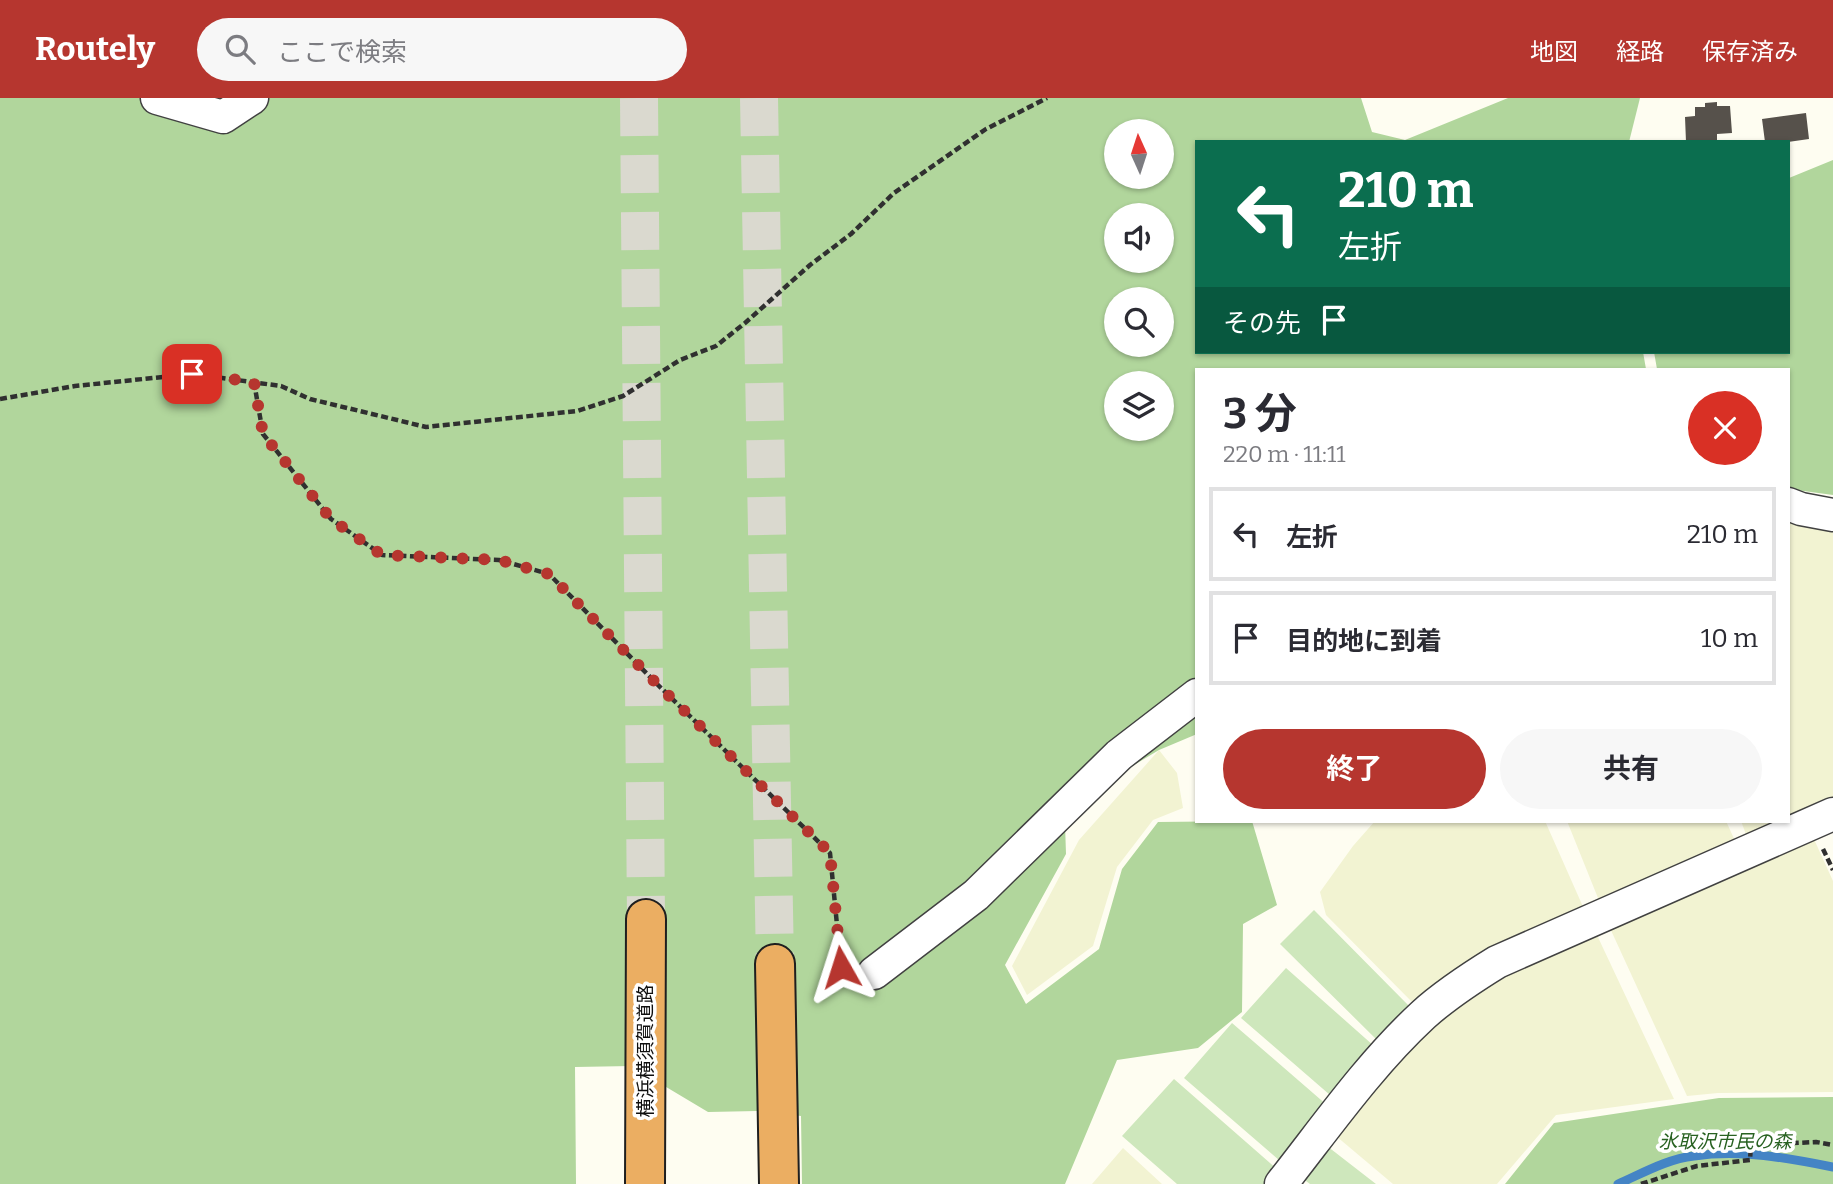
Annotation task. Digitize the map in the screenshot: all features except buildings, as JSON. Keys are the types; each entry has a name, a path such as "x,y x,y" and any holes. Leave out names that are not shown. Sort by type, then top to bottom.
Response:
{"highway":[{"name":"横浜横須賀道路","path":"645,1184 646,919"},
{"path":"775,964 779,1184"}],"street":[{"path":"157,98 223,117 252,98"},
{"path":"1790,505 1833,515"},
{"path":"874,973 976,895 1119,755 1195,697"},
{"path":"1281,1184 1386,1052 1424,1014 1466,982 1497,962 1833,814"}],"path":[{"path":"0,399 167,375 192,374 281,386 310,399 426,427 577,411 623,396 680,360 716,346 810,265 851,234 894,193 986,128 1047,98"},
{"path":"254,382 263,434 331,519 382,555 499,560 549,574 830,853 841,967 874,973"},
{"path":"1641,1184 1697,1166 1750,1160 1751,1145 1816,1142 1833,1145"}],"green space":[{"path":"0,98 1361,98 1372,132 1405,140 1195,140 1195,354 1643,354 1646,368 1195,368 1195,735 1159,750 1071,803 1065,824 1066,854 1005,965 1026,1004 1099,949 1122,869 1158,822 1253,823 1277,905 1243,924 1242,1012 1198,1048 1117,1060 1065,1184 802,1184 801,1116 757,1111 708,1112 631,1066 575,1067 576,1184 0,1184"},
{"path":"1508,98 1640,98 1630,140 1405,140"},
{"path":"1833,160 1833,495 1790,489 1790,368 1657,368 1654,354 1790,354 1790,178"},
{"path":"1790,518 1833,527 1833,799 1790,818"},
{"path":"1159,750 1177,773 1183,808 1153,820 1117,867 1093,946 1027,995 1012,966 1079,840"},
{"path":"1373,823 1546,823 1584,909 1518,934 1473,957 1413,1003 1326,915 1320,892"},
{"path":"1568,823 1727,823 1736,843 1600,903"},
{"path":"1742,823 1779,823 1747,837"},
{"path":"1813,837 1833,881 1833,1092 1718,1093 1687,1096 1609,926"},
{"path":"1314,910 1410,1007 1377,1040 1280,944"},
{"path":"1596,933 1674,1099 1556,1115 1497,1184 1393,1184 1336,1136 1398,1058 1448,1013 1492,979"},
{"path":"1286,968 1374,1046 1330,1095 1241,1018"},
{"path":"1232,1023 1328,1106 1280,1161 1184,1078"},
{"path":"1174,1079 1278,1170 1265,1184 1177,1184 1122,1136"},
{"name":"氷取沢市民の森","path":"1833,1097 1833,1184 1505,1184 1554,1123 1719,1098"},
{"path":"1327,1146 1376,1184 1310,1184 1302,1178"},
{"path":"1123,1148 1162,1184 1092,1184"}],"waterway":[{"path":"1618,1184 1674,1160 1712,1154 1764,1156 1833,1167"}],"tunnel":[{"path":"639,98 646,919"},
{"path":"759,98 775,964"}],"route":[{"path":"192,374 254,382 263,434 331,519 382,555 499,560 549,574 830,853 841,967"}]}
